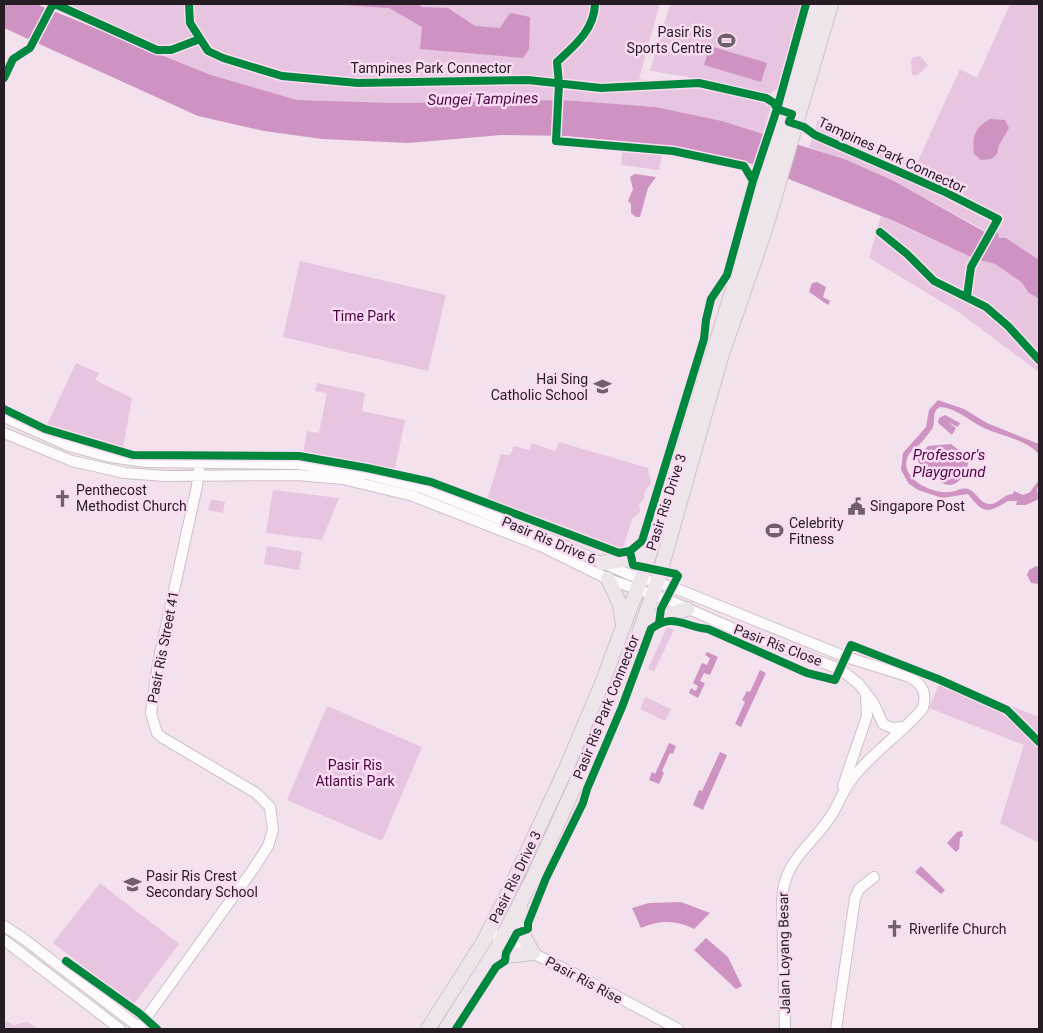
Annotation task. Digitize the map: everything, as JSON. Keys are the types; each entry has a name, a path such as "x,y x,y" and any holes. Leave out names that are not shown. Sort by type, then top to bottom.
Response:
{"main road":[{"name":"Pasir Ris Drive 3","path":"446,1029 502,939 520,905 604,722 655,589 785,137 817,4"},
{"name":"Pasir Ris Drive 3","path":"785,137 831,4"},
{"name":"Pasir Ris Drive 3","path":"428,1029 489,932 565,771 623,629 640,584 774,176"},
{"path":"602,563 632,559 652,545"},
{"path":"608,579 620,604 623,629"},
{"path":"639,633 654,619 687,609"},
{"path":"485,967 506,956 533,953 524,937 520,905"}],"street":[{"name":"Pasir Ris Drive 6","path":"4,417 70,446 93,453 199,469 297,474 343,479 378,486 413,496 534,543 608,579 640,584 655,589"},
{"name":"Pasir Ris Drive 6","path":"4,433 35,447 92,466 125,473 164,476 199,469 298,464 393,480 422,488 510,523 602,563 640,584"},
{"name":"Pasir Ris Street 41","path":"140,1029 245,882 268,846 274,830 272,812 263,798 183,752 157,733 153,724 152,708 158,663 199,469"},
{"name":"Pasir Ris Close","path":"672,587 846,657 910,677 924,690 926,699 918,714 903,727 892,728 883,724 874,704 859,684 840,669 687,609 655,589 672,587"},
{"path":"735,629 741,614"},
{"name":"Jalan Loyang Besar","path":"838,803 867,716 866,695"},
{"name":"Jalan Loyang Besar","path":"785,1029 782,887 796,857 831,816 851,780 903,727"},
{"path":"858,742 865,751 878,751"},
{"path":"836,1029 855,898 859,889 874,877"},
{"path":"4,926 24,939 140,1029"},
{"name":"Pasir Ris Rise","path":"489,932 533,953 668,1027"},
{"path":"4,940 120,1029"}],"green space":[{"path":"51,4 660,4 639,79 752,98 772,104 763,133 722,121 656,107 563,100 398,103 297,100 211,75 49,7"},
{"name":"Pasir Ris Sports Centre","path":"670,4 803,4 779,87 767,96 688,77 650,71"},
{"path":"1010,4 1039,4 1039,260 894,181 809,147 818,120 917,163 960,69 977,78"},
{"path":"920,56 928,65 918,75 912,75 911,61 913,57"},
{"path":"623,148 662,152 659,170 621,165"},
{"path":"881,216 975,259 995,264 1021,282 1029,293 1039,299 1039,372 957,311 869,258"},
{"name":"Time Park","path":"300,261 446,295 428,371 283,337"},
{"path":"76,363 99,373 95,380 132,398 122,453 45,429"},
{"path":"317,383 365,393 362,411 405,420 394,473 303,454 307,431 319,433 327,393 315,391"},
{"path":"559,442 648,468 651,484 645,490 644,499 639,505 640,512 632,519 622,552 487,500 501,454 510,455 514,446 529,450 532,443 555,451"},
{"path":"273,490 339,498 322,540 266,533"},
{"path":"211,499 225,502 223,513 208,510"},
{"path":"267,546 302,552 299,570 264,564"},
{"path":"667,627 674,630 654,671 648,669"},
{"path":"941,679 1039,717 1039,843 1000,823 1024,745 929,708"},
{"path":"645,697 671,709 665,721 640,709"},
{"name":"Pasir Ris Atlantis Park","path":"327,706 422,747 382,841 287,800"},
{"path":"100,883 179,944 133,1005 53,943"},
{"path":"4,1020 14,1025 27,1022 38,1029 4,1029"}],"water":[{"path":"4,4 36,4 211,75 297,100 398,103 563,100 656,107 722,121 844,159 894,181 985,232 996,227 999,238 1006,238 1039,260 1039,299 1029,293 1021,282 995,264 975,259 896,222 749,163 672,146 565,136 502,135 408,143 322,139 264,131 198,116 4,28"},
{"path":"326,4 418,4 422,7 448,8 475,26 500,28 510,13 530,17 529,49 523,58 420,49 422,27 389,8"},
{"path":"710,46 767,63 761,82 704,65"},
{"path":"990,119 1005,120 1009,128 999,145 997,154 991,159 981,160 974,154 974,138 980,126"},
{"path":"635,174 656,177 648,188 640,217 636,217 631,213 631,204 628,201 633,189 630,177"},
{"path":"817,282 826,287 823,297 830,301 828,305 809,292 812,283"},
{"path":"938,400 964,409 987,423 1039,444 1039,454 1020,441 989,430 962,415 940,407 935,413 932,428 922,442 908,456 906,466 913,479 927,488 942,492 968,489 974,492 983,502 989,504 995,503 1009,494 1013,494 1014,491 1023,495 1030,492 1039,480 1037,491 1039,499 1026,505 1016,505 1017,501 1008,501 996,508 986,510 978,506 968,494 942,498 918,490 909,484 901,470 903,453 926,427 929,410"},
{"path":"945,415 960,423 958,427 948,422 956,428 952,435 938,423 939,418"},
{"name":"Professor's Playground","path":"951,444 969,458 964,474 957,483 947,485 929,471 919,473 920,466 917,458 928,446"},
{"path":"1036,566 1039,567 1039,584 1031,583 1027,575 1029,570"},
{"path":"707,652 718,657 710,675 704,673 700,681 705,683 698,698 689,693 691,688 696,691 698,686 693,683 702,663 707,665 710,658 705,655"},
{"path":"760,670 766,673 741,727 735,724 745,702 742,700 747,691 750,692"},
{"path":"669,743 676,746 673,754 670,753 662,771 664,773 659,784 649,780 652,772 655,774"},
{"path":"720,752 727,755 703,810 693,805 699,790 702,791"},
{"path":"962,831 963,836 960,838 959,849 956,852 947,843 957,832"},
{"path":"921,866 945,890 941,894 915,872"},
{"path":"681,902 710,913 694,929 668,922 661,922 641,928 632,908 649,903"},
{"path":"706,938 728,957 742,986 736,989 694,950"}],"cycle path":[{"path":"4,78 13,59 30,48 53,4"},
{"path":"55,4 157,50 171,50 200,39"},
{"name":"Tampines Park Connector","path":"189,4 190,23 208,51 223,58 282,76 358,83 528,80 601,88 699,83 766,98 774,103 777,109 753,181 744,166 673,151 556,141 559,84 557,62 577,43 587,29 594,13 595,4"},
{"name":"Tampines Park Connector","path":"806,4 777,109 792,114 789,122 804,127 815,135 943,191 998,219 971,267 967,296"},
{"path":"659,623 661,609 678,576 633,565 630,551 642,541 704,339 711,299 727,275 753,181"},
{"path":"880,232 907,254 934,281 986,307 1008,326 1039,360"},
{"path":"4,409 45,429 133,455 299,456 431,482 619,553 630,551"},
{"name":"Pasir Ris Park Connector","path":"456,1029 496,967 505,961 506,953 517,933 528,929 528,923 546,878 583,803 651,629 659,624 672,621 708,629 807,673 835,680 851,645 938,679 1007,710 1039,742"},
{"path":"66,961 139,1013 157,1029"}],"place":[{"name":"Pasir Ris Sports Centre","path":"726,40"},
{"name":"Hai Sing Catholic School","path":"602,387"},
{"name":"Penthecost Methodist Church","path":"62,498"},
{"name":"Singapore Post","path":"856,506"},
{"name":"Celebrity Fitness","path":"775,531"},
{"name":"Pasir Ris Crest Secondary School","path":"132,884"},
{"name":"Riverlife Church","path":"895,929"}],"water label":[{"name":"Sungei Tampines","path":"483,99"}]}
